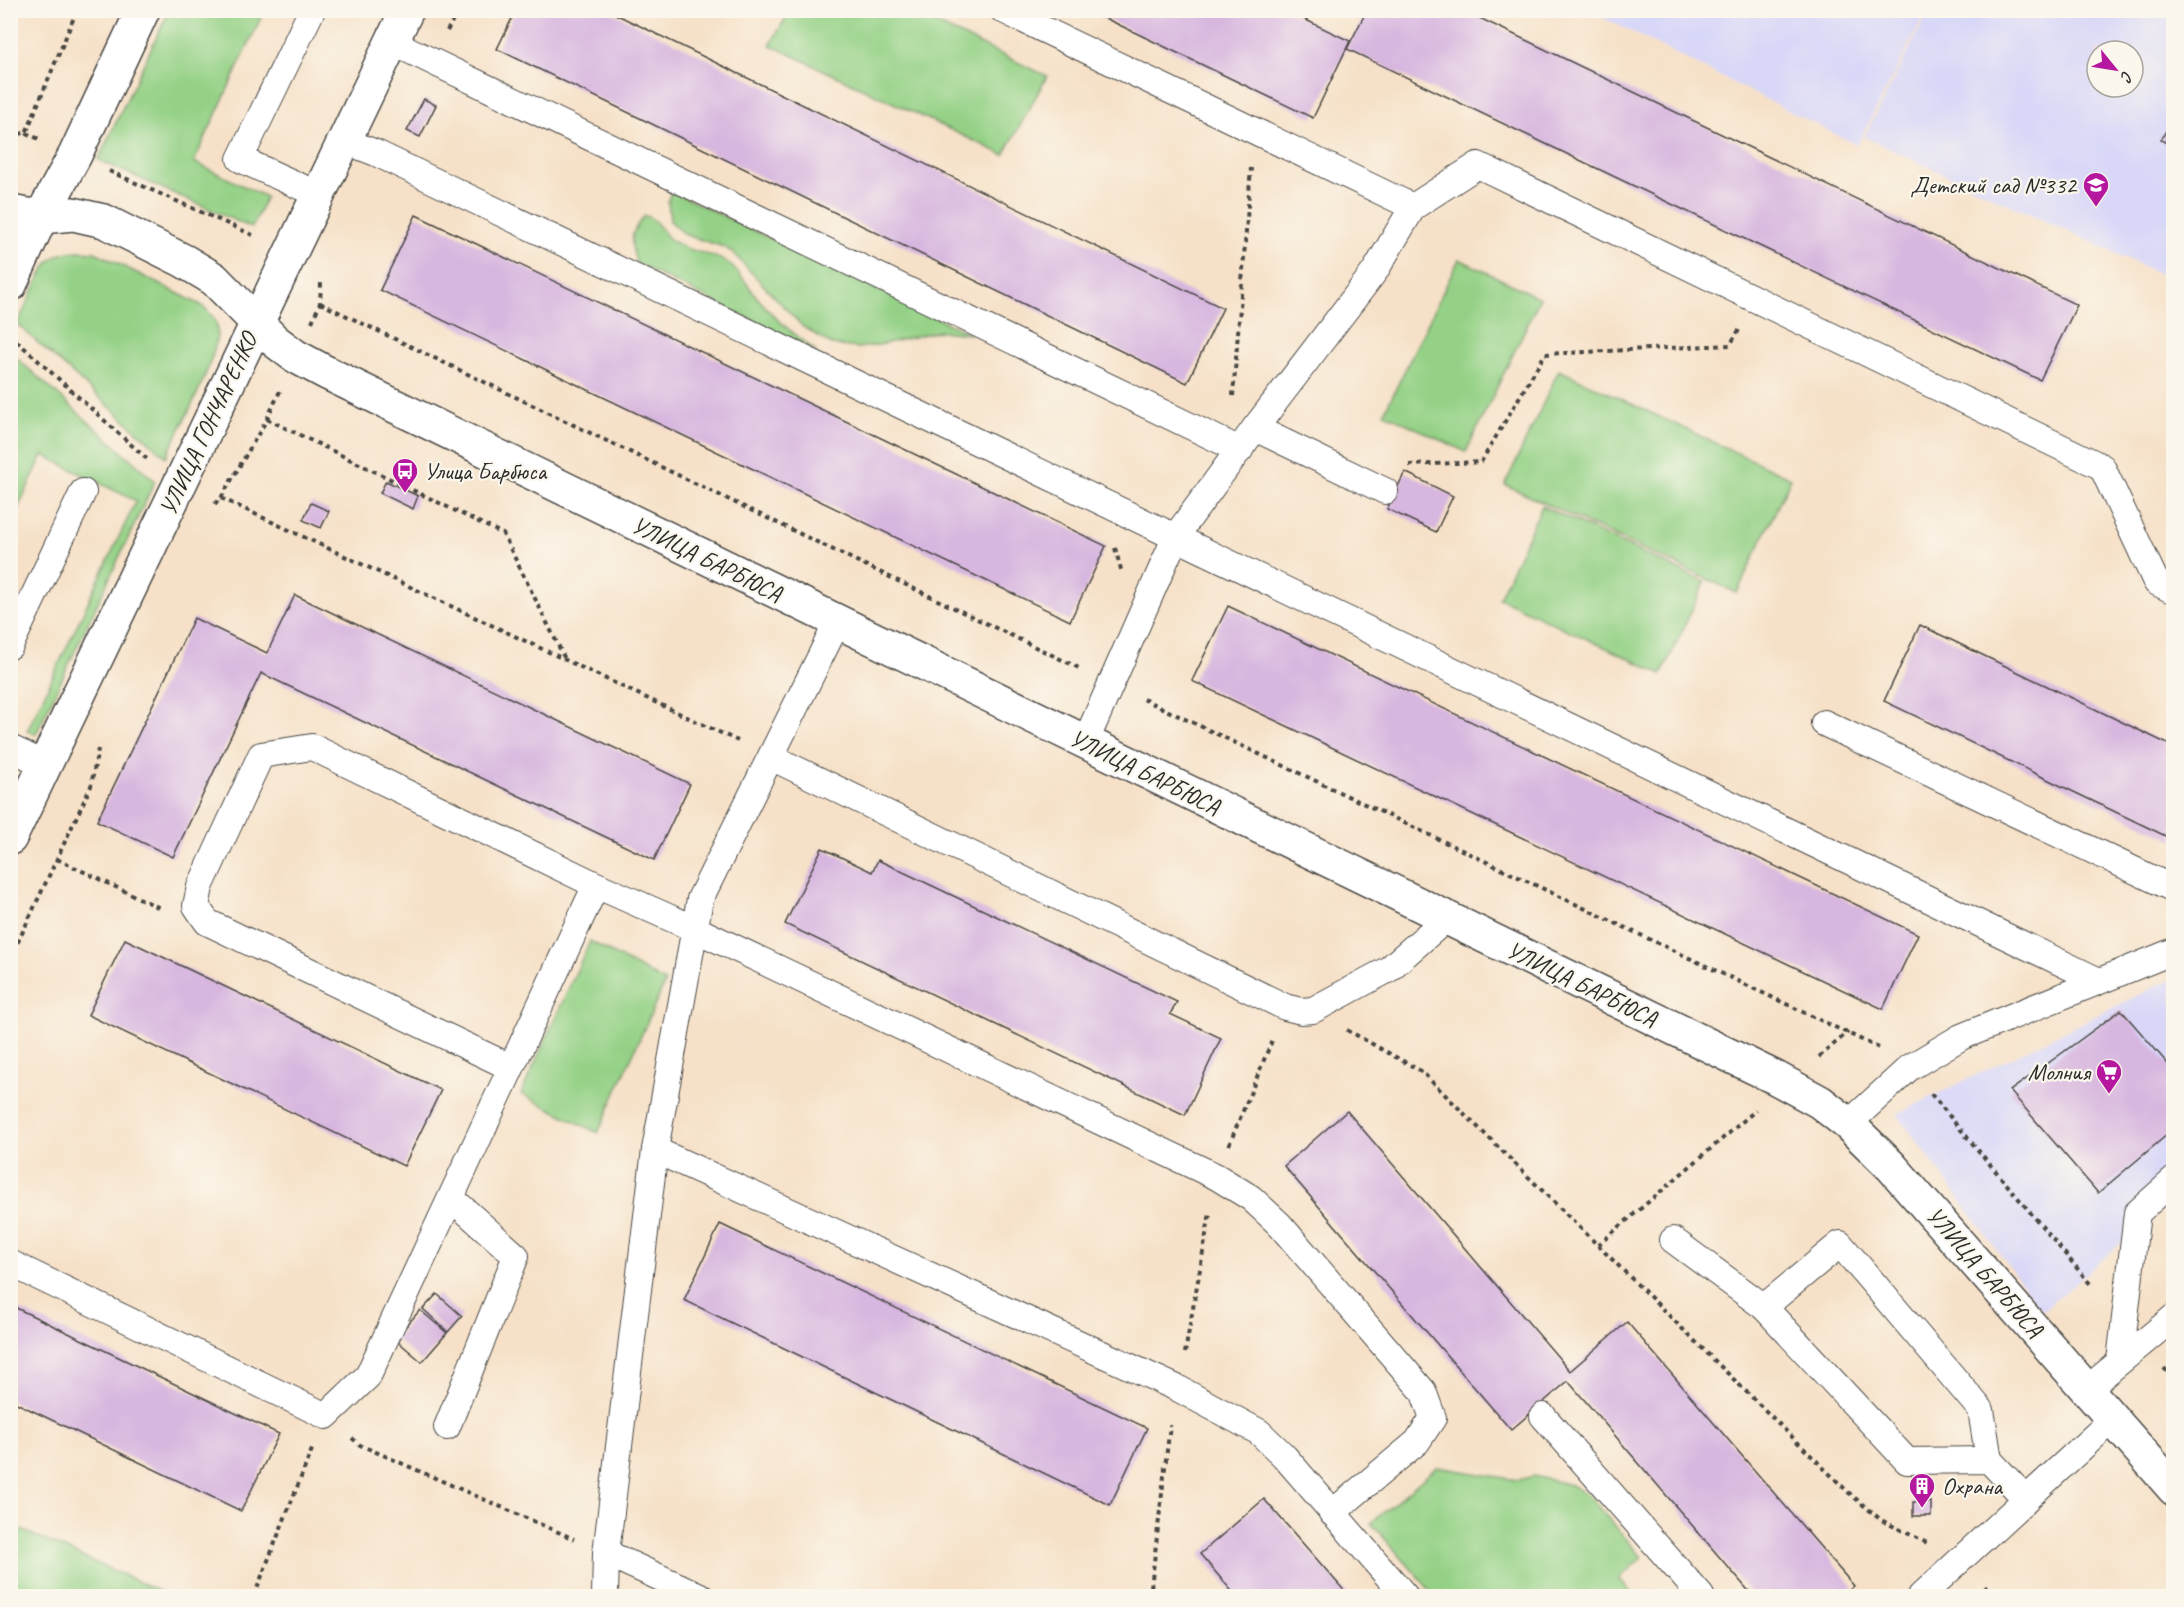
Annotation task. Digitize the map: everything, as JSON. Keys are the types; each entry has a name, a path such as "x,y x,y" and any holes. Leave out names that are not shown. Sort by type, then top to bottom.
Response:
{"street":[{"path":"10,285 26,214 75,155 143,10"},
{"name":"УЛИЦА ГОНЧАРЕНКО","path":"10,838 407,10"},
{"name":"УЛИЦА БАРБЮСА","path":"26,214 73,214 104,221 184,261 214,279 275,341 295,356 327,374 1788,1084 1820,1102 1848,1124 1913,1190 2174,1489"}],"lane":[{"path":"312,10 240,159 319,195"},
{"path":"1003,10 1413,207"},
{"path":"392,42 1234,448"},
{"path":"345,141 376,153 1176,536 2099,981"},
{"path":"1084,743 1176,536 1234,448 1255,428 1375,271 1413,207 1478,165 2102,467 2156,582 2174,591"},
{"path":"1255,428 1385,491"},
{"path":"10,646 83,492"},
{"path":"605,1596 606,1553 655,1150 700,899 837,623"},
{"path":"1824,723 2174,889"},
{"path":"510,1067 207,922 196,906 200,886 261,755 312,747 596,885 694,929 1217,1177 1251,1198 1279,1224 1423,1390 1433,1418 1417,1442 1332,1513"},
{"path":"10,748 46,765"},
{"path":"771,757 1285,1007 1301,1011 1313,1010 1389,969 1447,918"},
{"path":"10,1263 326,1416 368,1376 596,885"},
{"path":"1848,1124 1909,1068 1961,1036 2099,981 2171,957"},
{"path":"655,1150 1179,1389 1258,1432 1284,1456 1405,1596"},
{"path":"2087,1389 2120,1361 2134,1334 2137,1213 2174,1180"},
{"path":"447,1426 516,1256 451,1198"},
{"path":"1673,1240 1764,1307 1907,1461 1989,1460"},
{"path":"1764,1307 1840,1244 1981,1410 1989,1460 2026,1499"},
{"path":"2134,1334 2174,1317"},
{"path":"1543,1416 1701,1596"},
{"path":"1921,1596 2113,1419"},
{"path":"606,1553 700,1596"}],"path":[{"path":"26,133 76,10"},
{"path":"1234,448 1254,131"},
{"path":"10,135 26,133 291,252"},
{"path":"1403,465 1481,462 1545,354 1730,345 1757,301"},
{"path":"320,303 1111,683 1848,1032 1891,1055 1909,1068 2174,1379"},
{"path":"10,335 157,468 771,757"},
{"path":"267,419 503,534 565,660"},
{"path":"1102,501 1136,626"},
{"path":"57,859 169,912 196,906"},
{"path":"1150,1596 1172,1409 1179,1389 1217,1177 1285,1007"},
{"path":"1313,1010 1421,1071 1848,1492 1881,1520 1961,1560 1994,1596"},
{"path":"1598,1245 1848,1032"},
{"path":"254,1596 326,1416 360,1445 606,1553"}],"shaded area":[{"path":"1590,11 1927,11 1857,145"},
{"name":"Детский сад №332","path":"1929,11 2173,11 2173,280 1864,137"},
{"path":"2173,978 2173,1199 2042,1311 1897,1114"}],"green space":[{"path":"169,11 264,11 194,162 266,197 252,228 98,160"},
{"path":"790,11 910,11 1047,76 1004,155 770,45"},
{"path":"671,191 970,334 939,331 858,348 832,345 803,327 733,253 724,247 686,235 670,221 668,202"},
{"path":"644,216 655,221 677,244 729,264 775,317 817,352 637,264 632,239 635,228"},
{"path":"78,251 95,252 201,305 215,321 217,327 213,355 198,392 166,457 17,324 37,281 51,260 60,254"},
{"path":"1459,259 1540,298 1466,452 1384,413"},
{"path":"11,353 155,481 36,734 27,731 136,501 43,455 11,523"},
{"path":"1559,370 1791,478 1737,593 1505,485"},
{"path":"1542,506 1705,582 1662,674 1499,598"},
{"path":"590,941 665,982 598,1133 521,1094"},
{"path":"1437,1467 1518,1480 1534,1476 1571,1485 1587,1494 1642,1557 1619,1579 1634,1596 1435,1596 1371,1523"},
{"path":"10,1525 164,1593 163,1596 11,1596"}],"building":[{"path":"516,10 607,10 1223,308 1187,383 497,49"},
{"path":"1088,10 1285,10 1350,41 1313,118"},
{"path":"1367,10 1463,10 2077,305 2040,380 1347,49"},
{"path":"424,99 436,105 420,137 407,131"},
{"path":"2174,116 2174,147 2161,140"},
{"path":"416,215 1106,546 1070,621 380,290"},
{"path":"1405,472 1453,496 1436,532 1387,509"},
{"path":"386,481 418,496 413,509 380,493"},
{"path":"311,503 329,511 321,528 303,520"},
{"path":"295,595 690,784 654,860 261,673 173,857 97,821 194,618 267,653"},
{"path":"1228,606 1918,934 1883,1009 1192,681"},
{"path":"1920,625 2174,747 2174,840 1884,701"},
{"path":"822,848 872,872 878,860 1177,1002 1170,1014 1221,1038 1185,1115 785,924"},
{"path":"125,939 441,1090 404,1166 88,1015"},
{"path":"2121,1010 2174,1071 2174,1129 2098,1193 2010,1091"},
{"path":"1347,1111 1570,1371 1627,1322 1854,1586 1842,1596 1753,1596 1568,1381 1511,1430 1284,1166"},
{"path":"720,1224 1147,1428 1110,1505 684,1300"},
{"path":"437,1294 462,1316 448,1332 423,1309"},
{"path":"10,1305 279,1434 241,1511 10,1400"},
{"path":"420,1310 447,1333 422,1362 395,1339"},
{"path":"1264,1499 1349,1596 1236,1596 1200,1554"},
{"name":"Охрана","path":"1913,1502 1931,1502 1931,1516 1913,1516"}],"place":[{"name":"Детский сад №332","path":"2096,208"},
{"name":"Улица Барбюса","path":"405,494"},
{"name":"Молния","path":"2109,1095"},
{"name":"Охрана","path":"1922,1509"}]}
